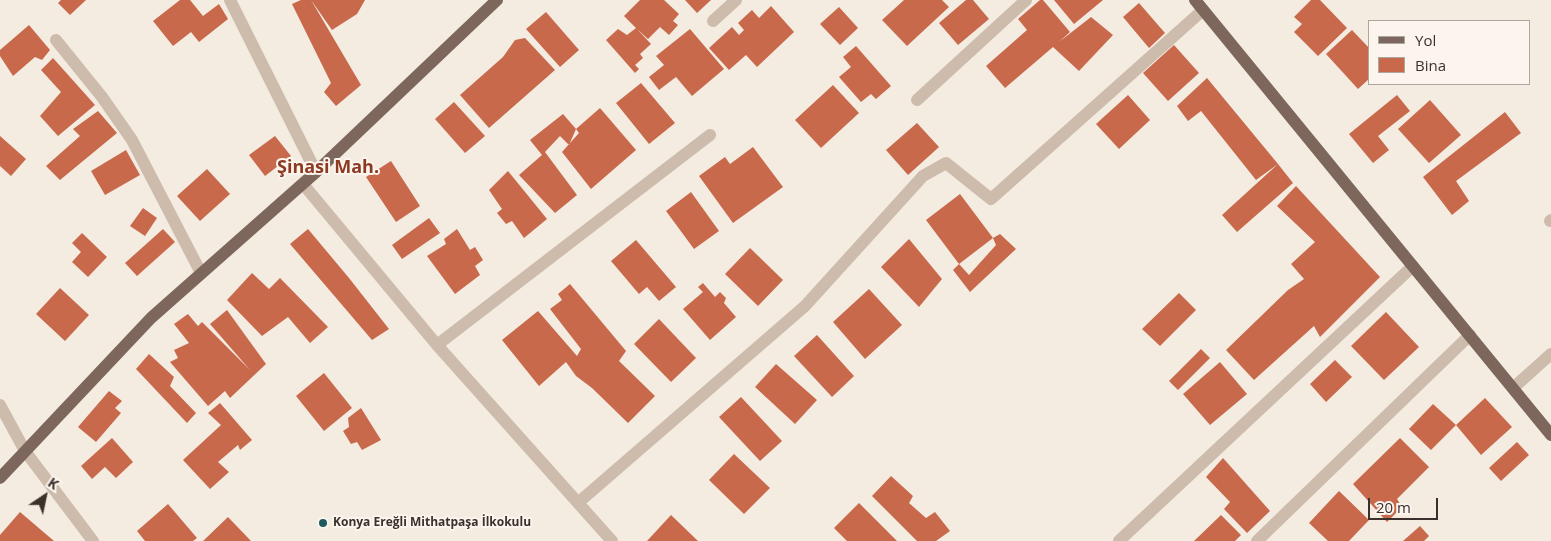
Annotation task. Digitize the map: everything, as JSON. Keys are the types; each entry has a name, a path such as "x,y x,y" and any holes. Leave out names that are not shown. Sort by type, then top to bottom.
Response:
{"main road":[{"path":"0,478 150,318 303,184 497,0"},
{"path":"1199,5 1551,435"}],"street":[{"path":"230,0 316,172"},
{"path":"713,21 736,0"},
{"path":"916,100 1026,0"},
{"path":"579,502 805,306 923,176 946,163 991,199 1199,5"},
{"path":"56,40 102,97 132,140 201,274"},
{"path":"437,345 710,135"},
{"path":"303,184 437,345 612,541"},
{"path":"1119,541 1413,266"},
{"path":"1258,541 1470,335"},
{"path":"1513,388 1551,354"},
{"path":"0,405 25,451 94,541"}],"building":[{"path":"61,0 86,0 70,15 58,3"},
{"path":"180,0 190,0 203,16 219,4 228,19 199,42 191,32 173,46 153,21"},
{"path":"301,0 311,0 361,85 336,106 324,92 331,83 292,4"},
{"path":"311,0 365,0 357,14 332,30"},
{"path":"640,0 664,0 679,14 673,21 678,25 669,35 660,27 648,39 637,29 651,44 640,54 643,58 635,65 639,69 635,73 606,40 618,29 627,35 636,28 624,16"},
{"path":"685,0 711,0 697,13"},
{"path":"904,0 942,0 949,7 907,46 882,20"},
{"path":"966,0 973,0 989,19 958,45 939,23"},
{"path":"1040,0 1043,0 1070,32 1059,42 1091,17 1113,35 1079,71 1053,47 1005,88 986,66 1027,30 1018,19"},
{"path":"1054,0 1103,0 1074,24"},
{"path":"1311,0 1320,0 1347,28 1318,56 1294,32 1302,24 1294,17"},
{"path":"1139,3 1165,33 1149,48 1123,17"},
{"path":"771,6 794,32 757,67 746,55 729,70 709,48 732,27 739,35 744,30 738,23 752,10 759,18"},
{"path":"839,7 858,28 840,45 820,24"},
{"path":"546,12 579,50 560,67 526,29"},
{"path":"29,25 50,50 42,60 35,57 13,76 0,56 0,50"},
{"path":"690,29 724,69 692,96 676,77 659,90 649,77 664,65 656,56"},
{"path":"1352,30 1368,47 1368,80 1358,89 1326,54"},
{"path":"525,38 555,70 489,128 460,95 503,57 515,40"},
{"path":"1174,45 1199,73 1168,101 1143,73"},
{"path":"856,46 891,86 876,99 871,94 861,102 839,77 851,67 843,57"},
{"path":"53,58 95,105 58,136 40,116 61,92 41,70"},
{"path":"1207,78 1278,164 1256,180 1201,111 1188,121 1177,106"},
{"path":"641,83 675,123 649,144 616,103"},
{"path":"833,85 859,113 821,148 795,120"},
{"path":"1128,95 1150,120 1119,149 1096,124"},
{"path":"1397,95 1410,111 1378,136 1389,150 1373,163 1349,134"},
{"path":"1430,100 1461,135 1429,163 1398,129"},
{"path":"454,102 485,136 465,153 435,119"},
{"path":"600,108 636,150 591,189 562,152 579,133 576,129"},
{"path":"98,111 117,133 60,180 46,166 80,136 73,129"},
{"path":"1505,112 1521,133 1456,181 1469,201 1452,215 1423,177"},
{"path":"563,114 576,129 569,145 560,136 545,152 577,195 555,213 519,175 542,155 530,140"},
{"path":"917,123 939,147 908,175 886,150"},
{"path":"0,136 26,159 11,176 0,166"},
{"path":"275,136 291,156 265,176 249,155"},
{"path":"753,147 783,187 733,223 699,176 725,157 730,164"},
{"path":"126,150 140,175 105,195 91,171"},
{"path":"391,161 420,206 396,222 366,177"},
{"path":"1278,164 1293,183 1237,232 1222,215"},
{"path":"207,169 230,194 200,221 177,196"},
{"path":"508,171 547,219 524,238 512,221 506,224 497,213 502,209 489,190"},
{"path":"1296,186 1380,277 1320,337 1314,326 1254,380 1226,350 1288,290 1304,279 1291,264 1315,242 1277,206"},
{"path":"691,192 719,231 694,249 666,211"},
{"path":"960,194 993,238 959,264 926,220"},
{"path":"143,208 157,218 145,236 130,226"},
{"path":"429,218 440,233 402,259 392,245"},
{"path":"163,229 175,242 137,276 125,263"},
{"path":"308,229 389,329 372,340 290,244"},
{"path":"457,229 470,250 475,247 483,260 475,266 480,275 455,294 427,256 446,244 444,239"},
{"path":"82,233 107,257 88,277 72,262 81,252 72,243"},
{"path":"1000,234 1016,249 970,292 953,270 959,264 969,275 996,245 993,238"},
{"path":"909,239 942,279 919,307 881,267"},
{"path":"636,240 676,287 659,301 647,287 639,294 611,261"},
{"path":"750,248 783,280 758,306 725,274"},
{"path":"252,273 269,289 280,278 328,327 310,343 288,317 262,336 227,300"},
{"path":"703,283 715,297 720,292 726,298 724,303 736,317 710,340 683,309 703,292 698,287"},
{"path":"570,284 626,351 619,361 655,396 628,423 592,388 576,376 566,362 539,386 502,340 538,311 577,356 581,349 550,309 562,300 558,294"},
{"path":"60,288 89,315 65,341 36,314"},
{"path":"869,289 902,325 865,359 833,322"},
{"path":"1179,293 1196,310 1160,346 1142,329"},
{"path":"227,310 266,364 230,398 225,391 208,406 170,362 178,358 174,350 189,343 174,324 188,314 198,326 202,322 250,370 210,324"},
{"path":"1386,312 1419,347 1384,380 1351,346"},
{"path":"659,319 696,358 671,382 634,344"},
{"path":"817,335 854,376 832,397 794,356"},
{"path":"1201,349 1210,358 1178,390 1169,381"},
{"path":"149,354 174,377 170,386 196,413 187,423 136,369"},
{"path":"1335,360 1352,377 1326,402 1310,384"},
{"path":"1220,362 1247,394 1210,425 1183,394"},
{"path":"776,364 817,400 795,424 755,387"},
{"path":"324,373 352,408 324,431 296,396"},
{"path":"109,391 122,401 115,408 121,413 96,442 78,427"},
{"path":"741,397 782,441 760,461 719,417"},
{"path":"1485,398 1512,427 1481,455 1456,425"},
{"path":"220,403 252,440 240,450 238,445 218,462 229,472 210,489 183,460 221,425 208,413"},
{"path":"1433,404 1456,425 1431,450 1409,429"},
{"path":"361,408 381,440 362,450 357,442 351,444 343,431 349,427 348,418"},
{"path":"112,438 133,462 116,478 105,467 92,479 81,466"},
{"path":"1400,438 1429,467 1397,499 1402,507 1387,522 1353,484"},
{"path":"1517,442 1529,455 1501,481 1489,468"},
{"path":"734,454 770,488 744,514 709,480"},
{"path":"1223,458 1270,511 1247,533 1224,509 1230,502 1206,477"},
{"path":"891,476 913,496 909,503 926,518 935,512 950,531 936,541 917,541 872,496"},
{"path":"1339,491 1369,520 1349,541 1328,541 1309,523"},
{"path":"859,503 897,541 847,541 834,528"},
{"path":"168,504 197,538 193,541 145,541 137,531"},
{"path":"20,512 54,541 0,541 0,535"},
{"path":"671,515 698,541 647,541"},
{"path":"1221,515 1241,535 1235,541 1194,541"},
{"path":"228,517 251,541 203,541"},
{"path":"1420,526 1429,536 1424,541 1403,541"}],"place":[{"name":"Konya Ereğli Mithatpaşa İlkokulu","path":"323,523"}],"district":[{"name":"Şinasi Mah.","path":"328,168"}]}
